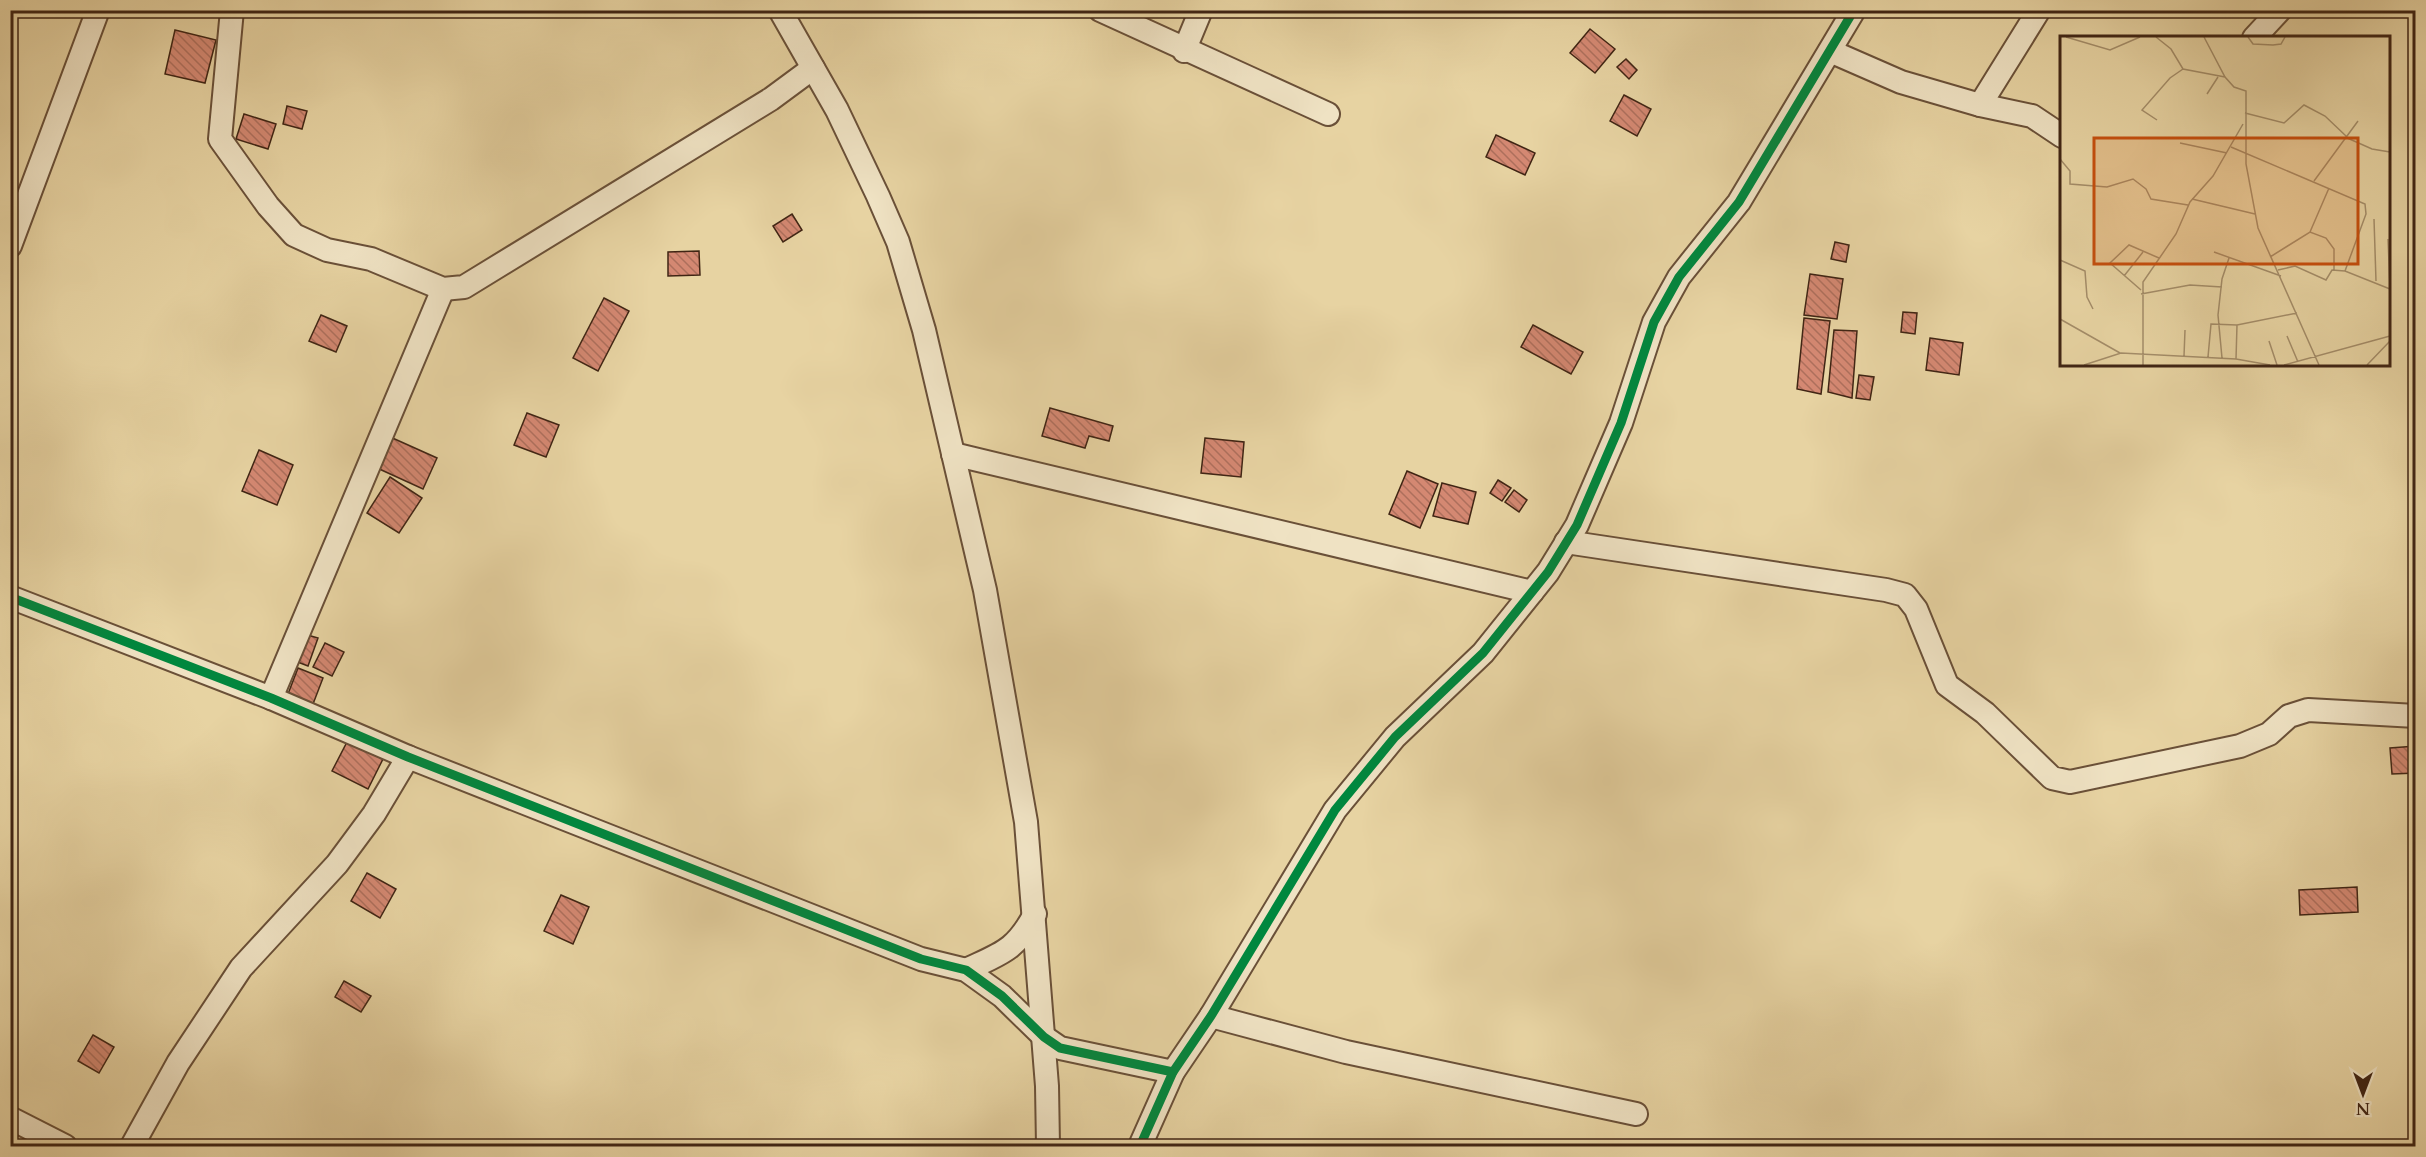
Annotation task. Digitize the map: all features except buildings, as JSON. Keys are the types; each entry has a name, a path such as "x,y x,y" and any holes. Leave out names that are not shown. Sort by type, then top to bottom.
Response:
{"street":[{"path":"10,246 98,10"},
{"path":"232,10 220,139 268,206 294,235 327,250 372,259 442,289 464,287 771,99 813,68"},
{"path":"780,10 837,110 898,242 924,330 985,590 1026,822 1044,1037 1048,1146"},
{"path":"1100,10 1184,51 1328,114"},
{"path":"1184,51 1201,10"},
{"path":"1140,1146 1173,1072 1211,1016 1335,810 1395,736 1483,653 1532,592 1577,525 1621,423 1654,322 1679,277 1739,202 1854,10"},
{"path":"1980,105 2039,10"},
{"path":"2256,36 2280,10"},
{"path":"1830,51 1901,82 1980,105 2032,116 2060,135"},
{"path":"271,698 442,289"},
{"path":"952,454 1532,592"},
{"path":"1566,542 1886,590 1905,595 1916,609 1947,685 1985,713 2052,778 2070,782 2240,746 2269,734 2289,716 2308,710 2415,716"},
{"path":"10,597 271,698 408,757 921,959 966,969 1002,996 1044,1037 1060,1048 1173,1072"},
{"path":"132,1146 178,1063 241,968 337,864 374,814 408,757"},
{"path":"966,969 1006,952 1023,937 1035,914"},
{"path":"1211,1016 1346,1052 1636,1114"},
{"path":"10,1118 65,1146"}],"cycle path":[{"path":"1140,1146 1173,1072 1211,1016 1335,810 1395,737 1483,653 1548,572 1577,525 1621,423 1654,322 1679,277 1739,202 1854,10"},
{"path":"10,597 271,698 408,757 921,959 966,970 1002,996 1044,1037 1060,1048 1173,1072"}]}
